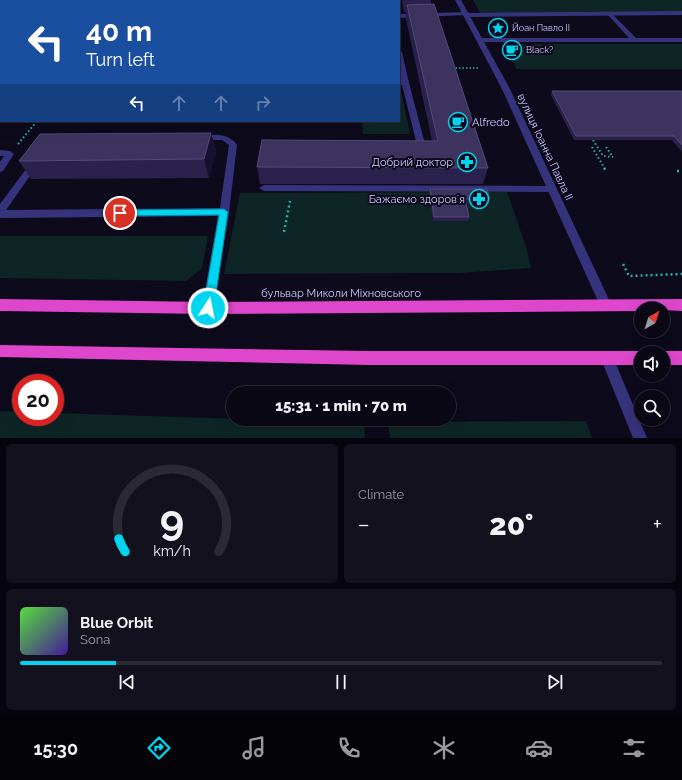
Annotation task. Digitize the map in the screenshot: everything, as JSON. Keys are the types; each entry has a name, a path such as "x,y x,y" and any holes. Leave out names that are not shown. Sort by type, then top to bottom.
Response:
{"highway":[{"name":"бульвар Миколи Міхновського","path":"0,305 208,308 682,305"},
{"path":"0,351 369,358 634,358"},
{"path":"670,358 682,358"}],"street":[{"name":"вулиця Іоанна Павла II","path":"458,0 506,89 606,306"},
{"path":"400,16 466,14 682,13"},
{"path":"610,14 634,40"},
{"path":"480,40 682,40"},
{"path":"400,62 402,83 421,144 405,144"},
{"path":"191,138 222,138 231,141 233,145 224,212 208,308"},
{"path":"0,154 10,154"},
{"path":"0,169 10,154"},
{"path":"0,211 41,156"},
{"path":"264,188 552,189"},
{"path":"0,214 224,212"},
{"path":"607,359 640,438"}],"path":[{"path":"447,68 480,68"},
{"path":"10,154 36,122"},
{"path":"593,140 603,156 613,157 606,147"},
{"path":"592,147 606,171"},
{"path":"677,171 682,171"},
{"path":"284,232 292,188"},
{"path":"623,264 629,276 682,274"}],"green space":[{"path":"473,0 682,0 682,13 481,15"},
{"path":"516,44 682,44 682,69 517,69 509,56 521,56"},
{"path":"400,95 402,95 410,134 363,134 362,122 400,122"},
{"path":"507,192 526,247 531,268 459,273 224,274 240,193"},
{"path":"0,236 208,236 202,268 186,281 0,278"},
{"path":"0,411 12,412 12,426 64,426 64,413 226,419 226,426 364,426 365,438 0,438"},
{"path":"586,421 592,438 390,438 388,426 456,426 456,422"}],"building":[{"path":"434,4 488,168 257,167 262,140 438,141 407,5"},
{"path":"552,91 682,91 682,145 674,136 576,136"},
{"path":"211,133 204,159 19,161 40,134"},
{"path":"430,189 487,189 490,199 465,199 469,217 434,217"}],"place":[{"name":"Йоан Павло II","path":"498,28"},
{"name":"Black?","path":"512,50"},
{"name":"Alfredo","path":"458,122"},
{"name":"Добрий доктор","path":"467,162"},
{"name":"Бажаємо здоровʼя","path":"479,199"}],"route":[{"path":"120,213 224,212 214,280 208,308"}]}
